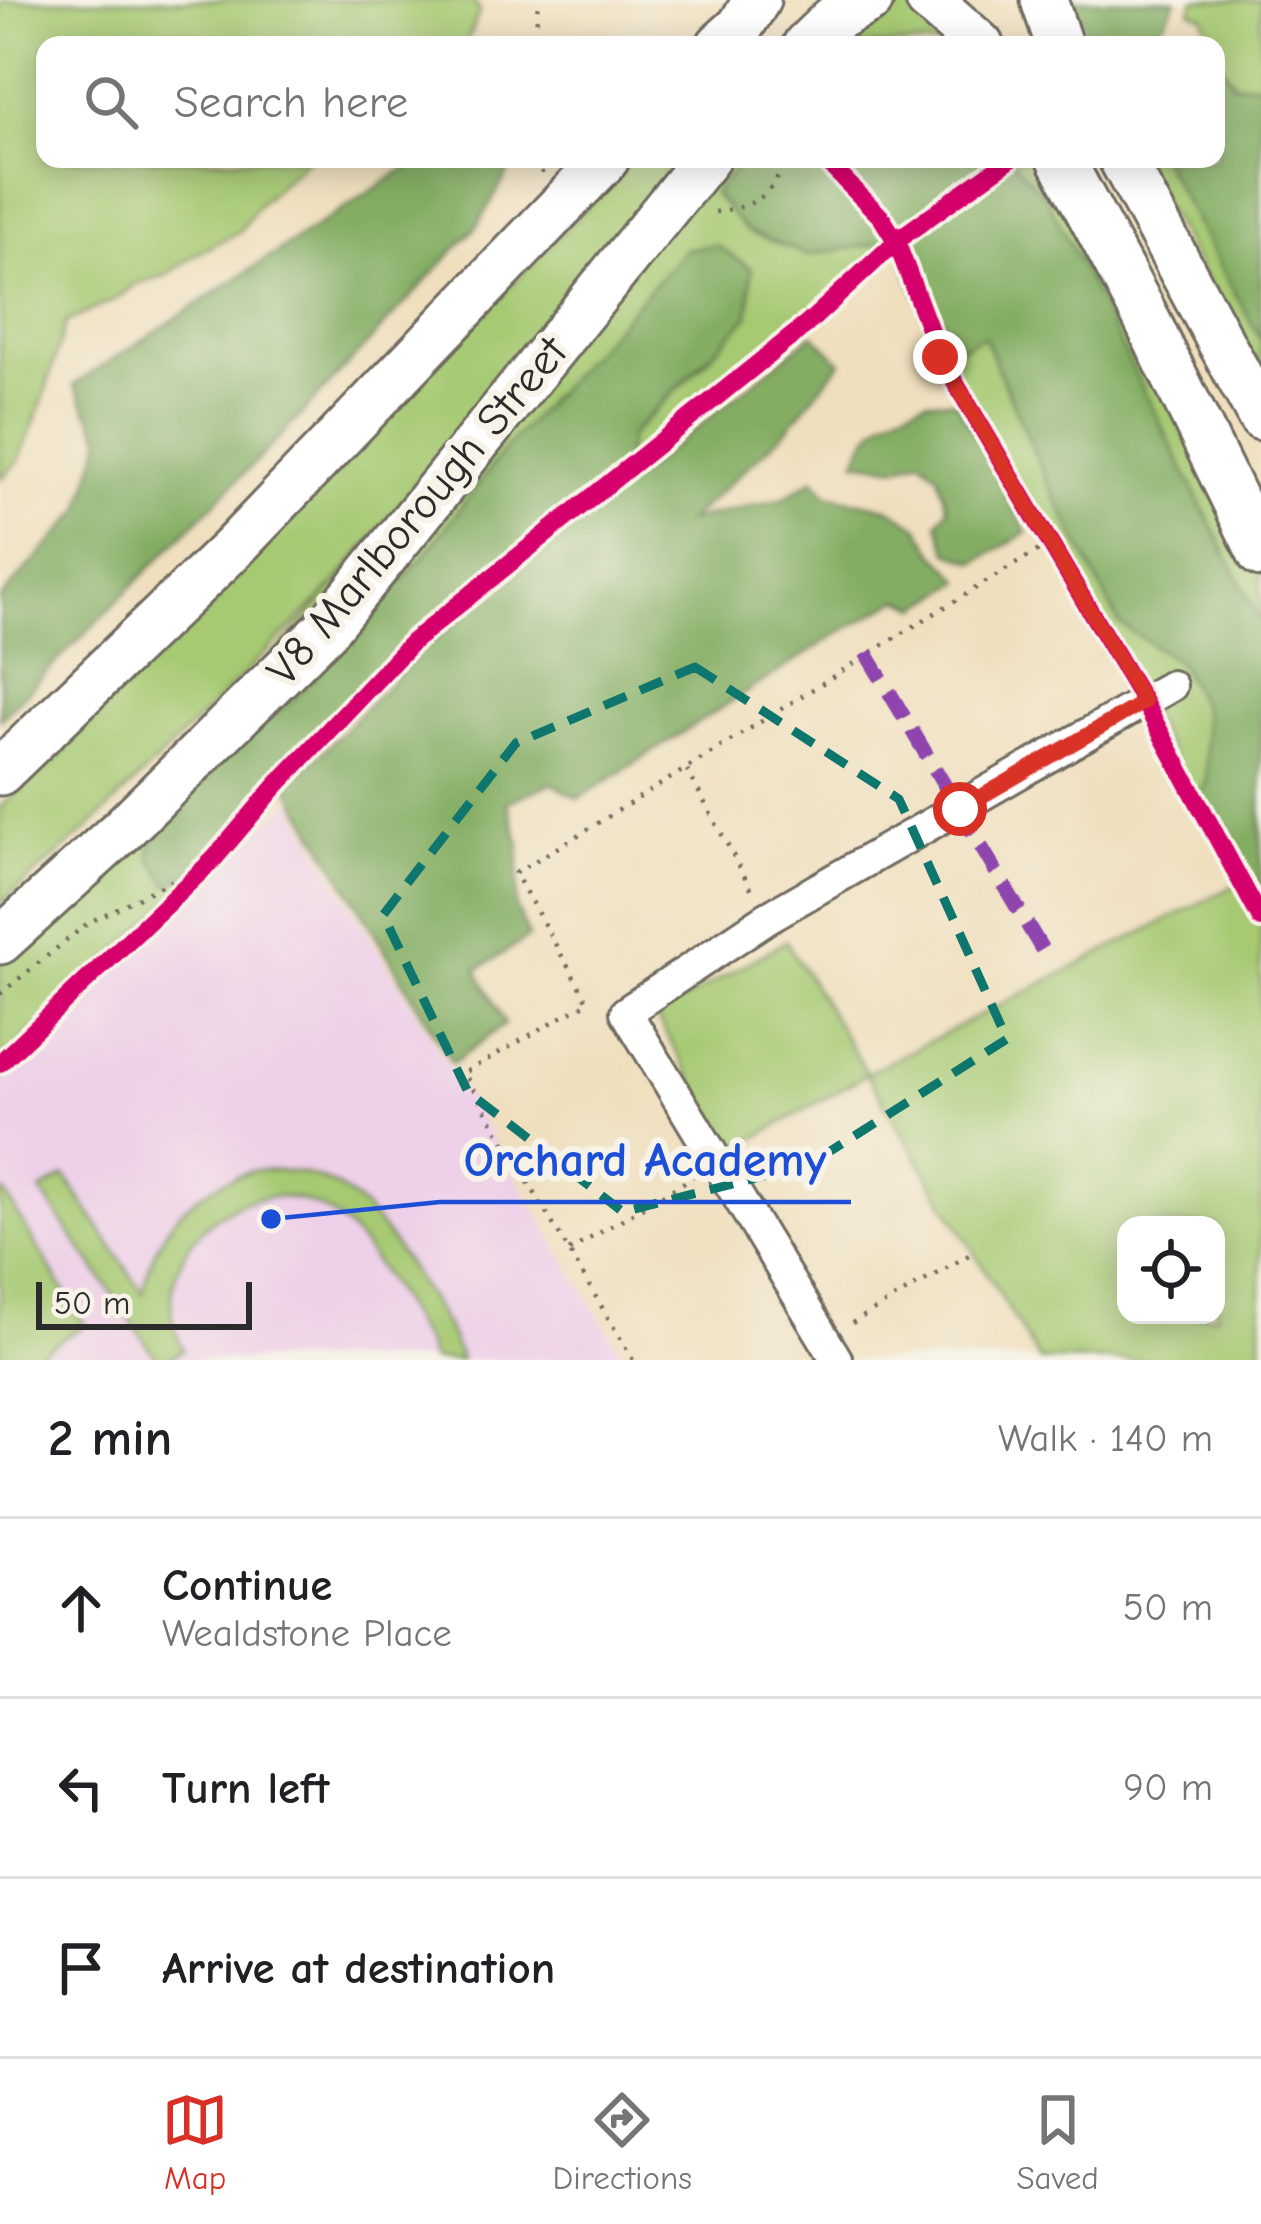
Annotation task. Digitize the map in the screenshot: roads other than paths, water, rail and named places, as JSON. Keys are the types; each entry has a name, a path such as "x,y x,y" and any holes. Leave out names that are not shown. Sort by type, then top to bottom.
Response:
{"main road":[{"path":"815,36 833,19 870,0"},
{"path":"929,0 970,36"},
{"path":"1043,0 1056,36"},
{"name":"V8 Marlborough Street","path":"0,772 232,549 597,168"},
{"name":"V8 Marlborough Street","path":"0,941 120,832 324,631 699,168"},
{"path":"1066,168 1143,312 1261,554"},
{"path":"1127,168 1261,417"}],"street":[{"path":"831,1350 626,1012 767,918 1171,686"}],"place":[{"name":"Orchard Academy","path":"271,1219"}]}
